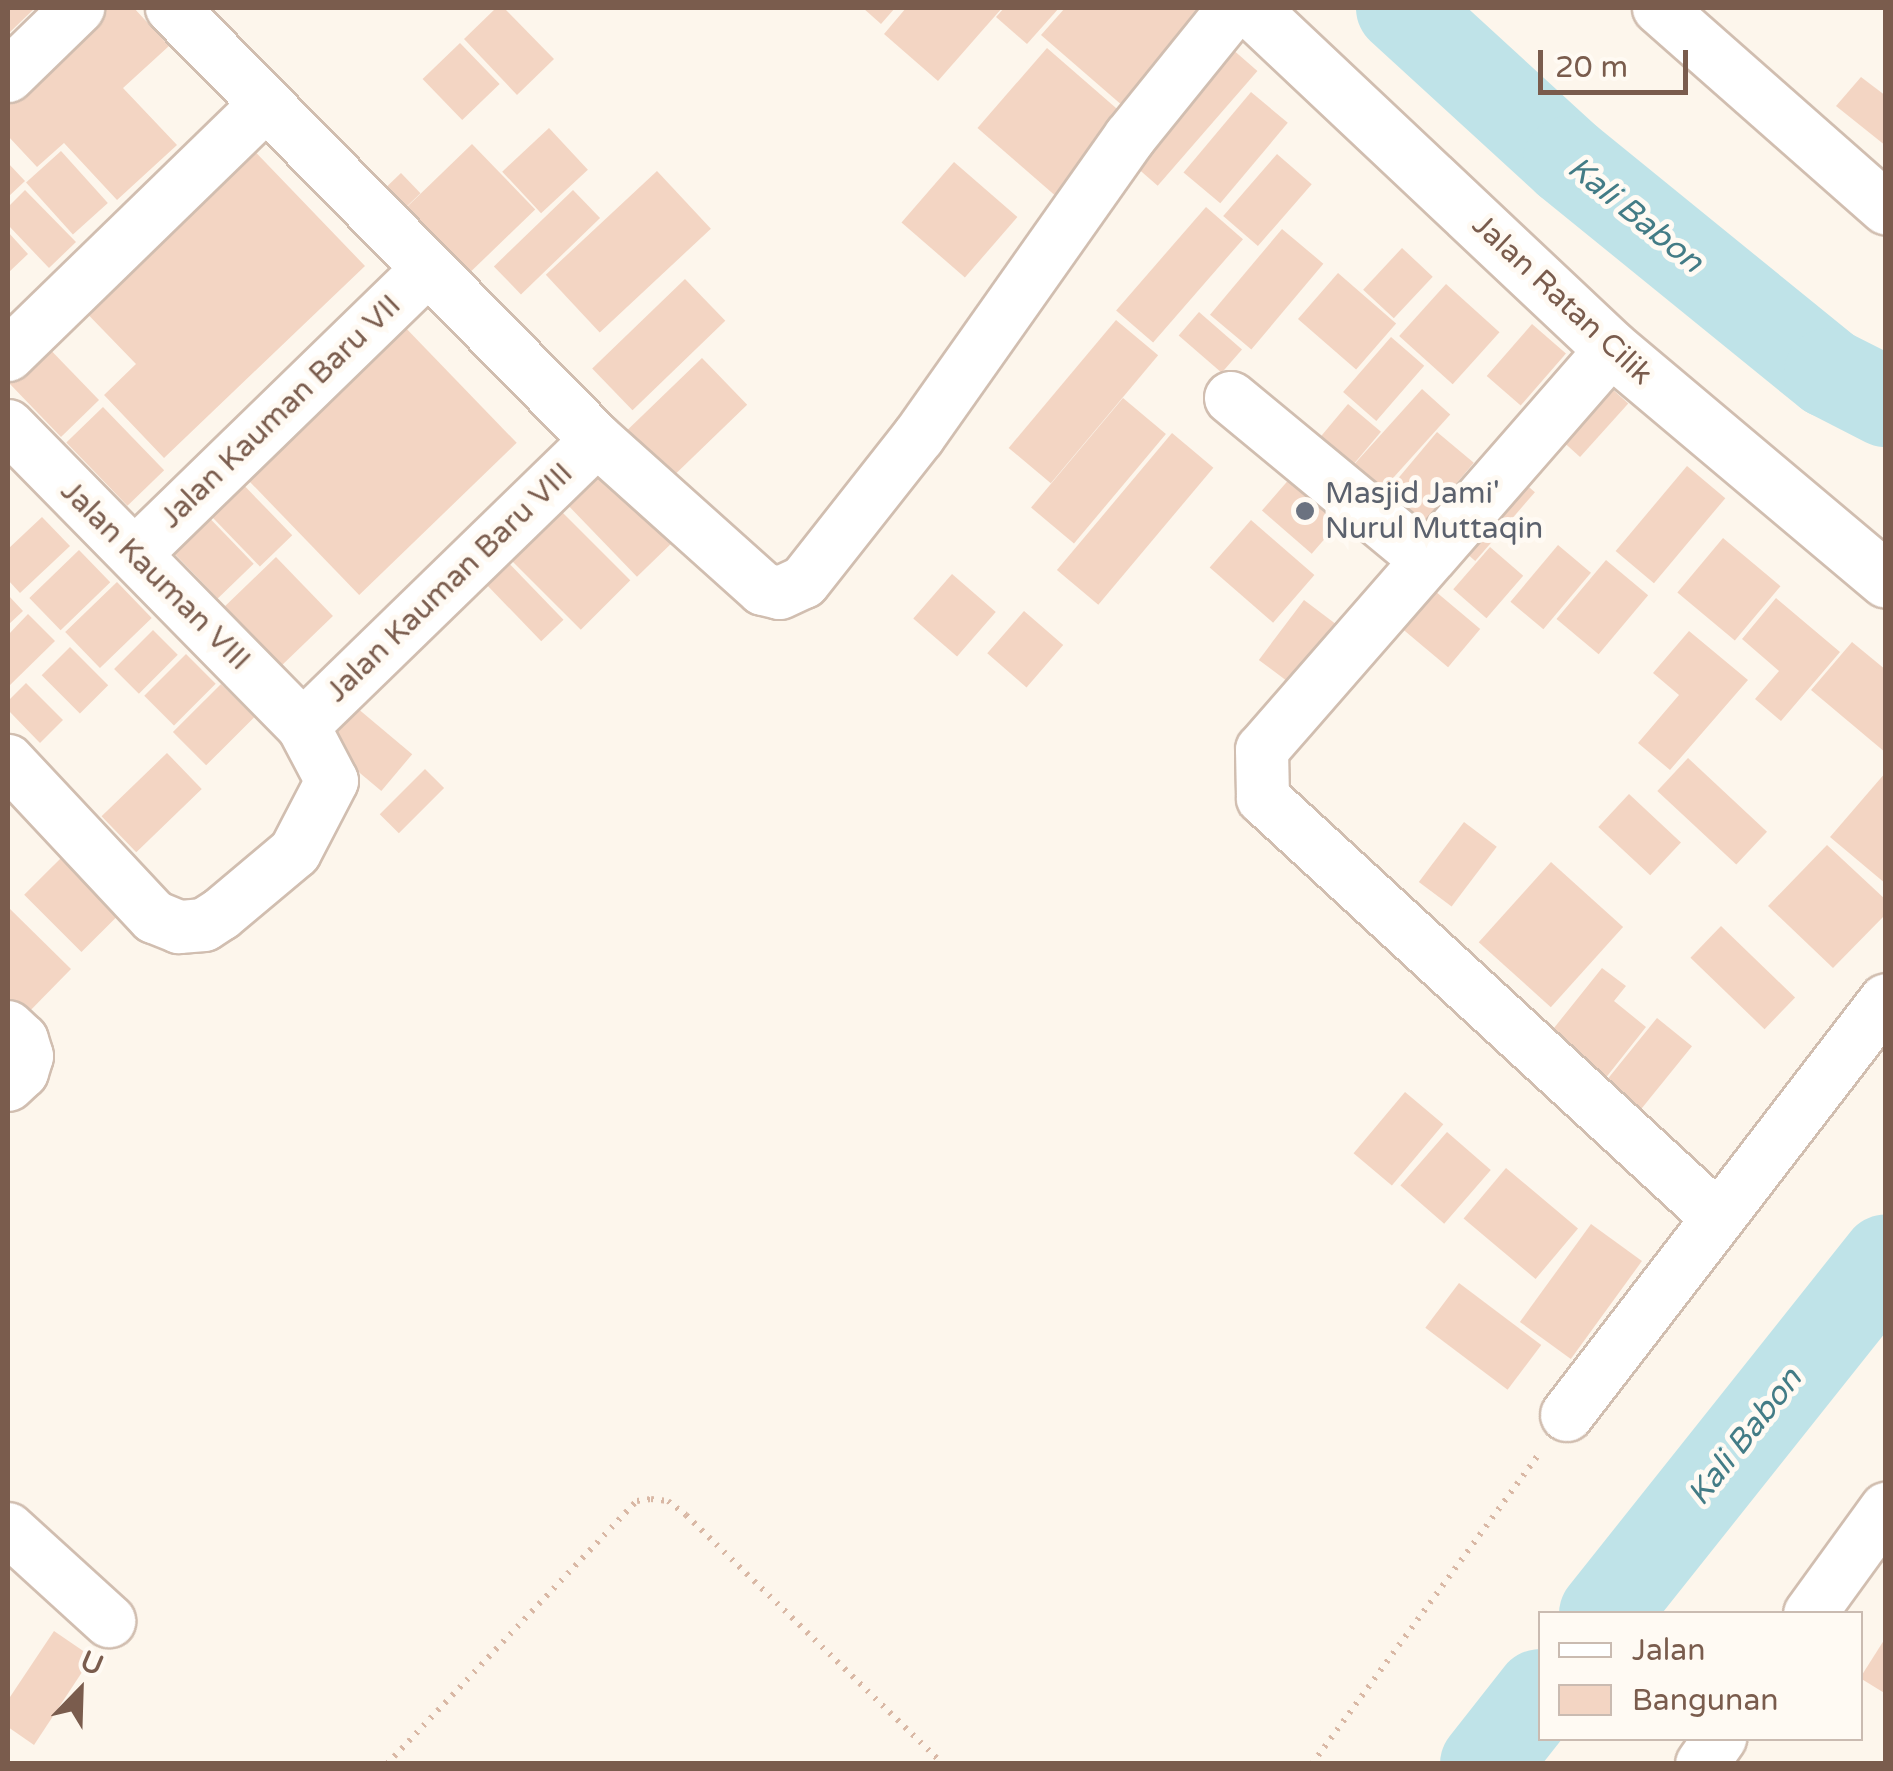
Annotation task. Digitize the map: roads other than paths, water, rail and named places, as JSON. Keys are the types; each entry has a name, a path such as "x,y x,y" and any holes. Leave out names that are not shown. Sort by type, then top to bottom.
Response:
{"street":[{"path":"8,76 78,8"},
{"path":"172,8 596,440 763,589 780,592 804,582 918,436 1130,137 1234,8"},
{"name":"Jalan Ratan Cilik","path":"1250,8 1612,349 1886,580"},
{"path":"1659,8 1886,208"},
{"path":"8,355 266,104"},
{"name":"Jalan Kauman Baru VII","path":"135,554 428,269"},
{"path":"1612,349 1262,750 1263,798 1718,1218"},
{"path":"1230,398 1427,560"},
{"name":"Jalan Kauman VIII","path":"8,426 303,726 332,782 294,852 204,925 179,927 154,916 8,762"},
{"name":"Jalan Kauman Baru VIII","path":"303,726 596,440"},
{"path":"1567,1415 1886,1000"},
{"path":"1812,1611 1886,1509"},
{"path":"8,1529 109,1621"},
{"path":"1702,1764 1718,1741"}],"waterway":[{"name":"Kali Babon","path":"1401,8 1568,161 1829,373 1886,402"},
{"name":"Kali Babon","path":"1606,1611 1886,1260"},
{"name":"Kali Babon","path":"1485,1764 1538,1697"}],"place":[{"name":"Masjid Jami' Nurul Muttaqin","path":"1305,511"}]}
